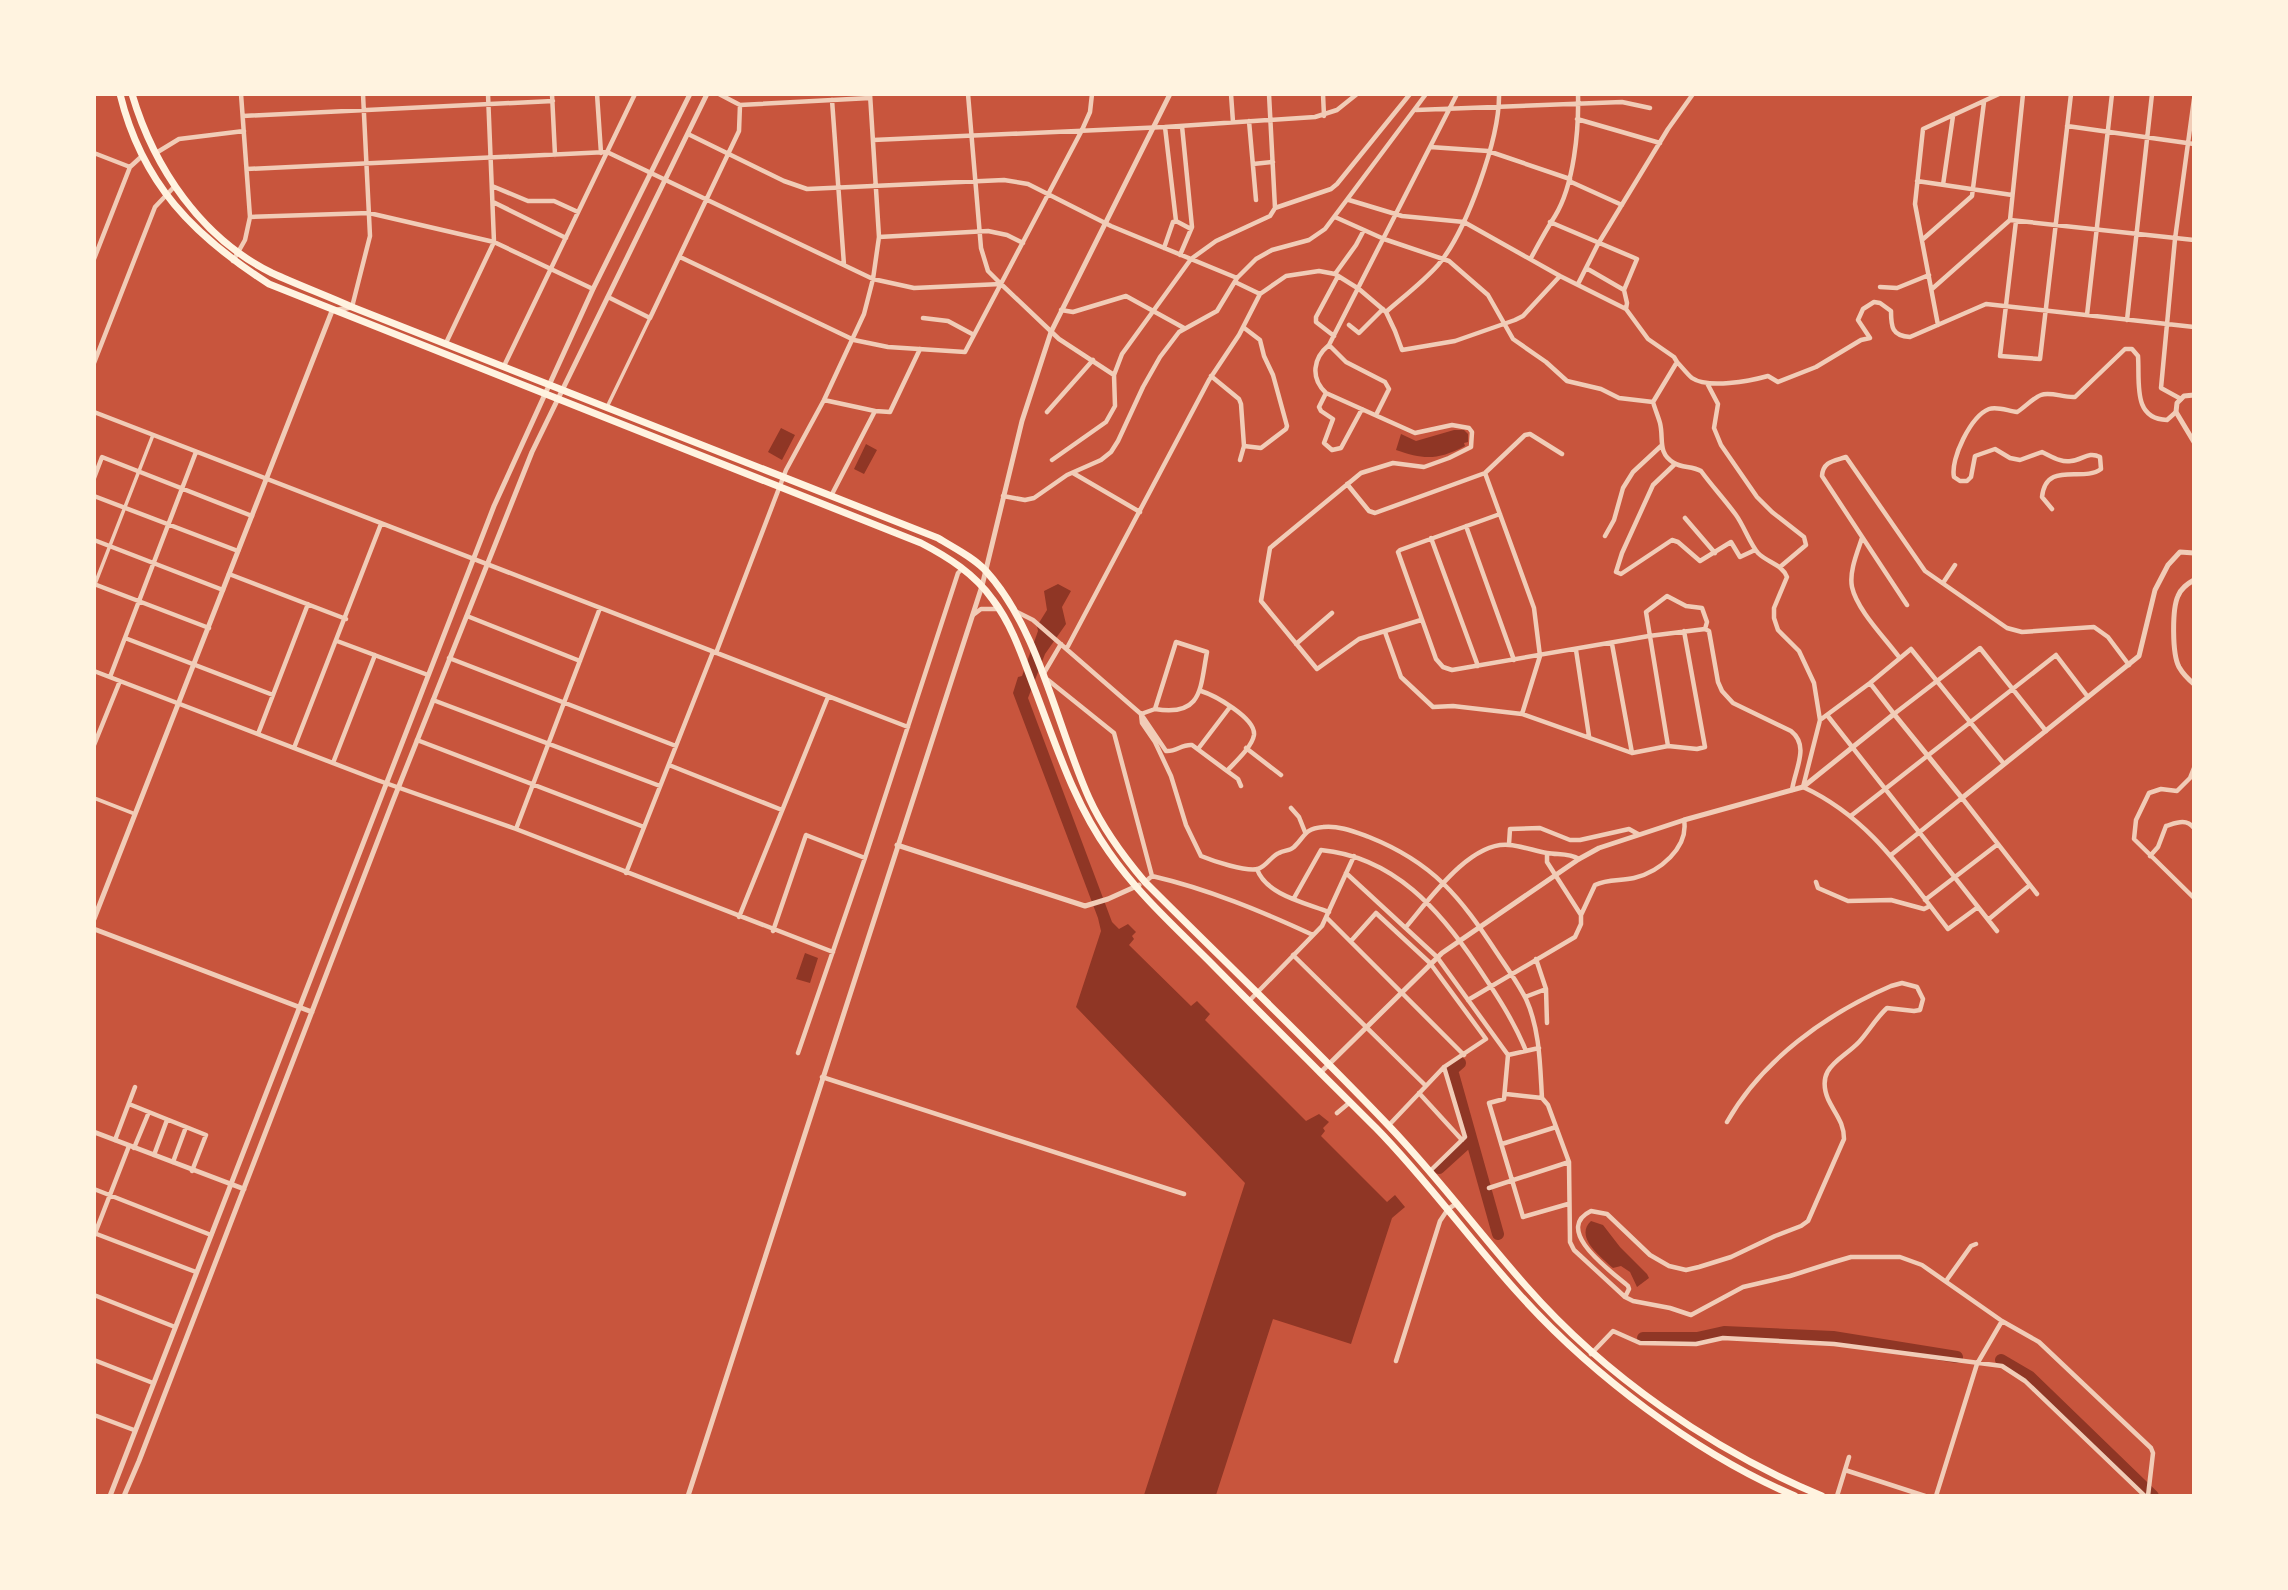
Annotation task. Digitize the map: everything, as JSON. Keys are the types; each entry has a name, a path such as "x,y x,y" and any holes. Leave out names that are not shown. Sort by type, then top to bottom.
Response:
{"main road":[{"path":"120,94 142,156 174,206 207,240 269,284 921,543 962,568 982,586 1003,614 1080,803 1096,833 1135,887 1409,1163 1519,1294 1587,1360 1630,1396 1692,1438 1739,1467 1796,1496"},
{"path":"132,94 156,153 174,187 201,219 239,252 270,272 352,307 564,388 938,538 985,570 1014,610 1030,643 1089,798 1118,848 1145,882 1389,1125 1527,1287 1593,1352 1660,1404 1698,1429 1743,1457 1822,1496"}],"street":[{"path":"233,261 239,252 250,218 241,94"},
{"path":"94,919 332,311 352,307 370,236 363,94"},
{"path":"446,343 494,242 488,94"},
{"path":"552,94 555,155"},
{"path":"597,94 604,153"},
{"path":"504,366 604,153 635,94"},
{"path":"110,1496 494,506 593,289 690,94"},
{"path":"124,1496 449,658 532,452 707,94"},
{"path":"626,873 783,478 854,340 873,279 878,237 870,96 740,105 719,94"},
{"path":"968,94 983,258 988,271 1051,332 1114,375"},
{"path":"680,257 854,340 888,346 965,352 1082,130 1090,111 1092,94"},
{"path":"688,1496 982,586 1021,421 1051,332 1170,94"},
{"path":"1231,94 1233,122"},
{"path":"1052,460 1112,415 1115,406 1114,375 1122,354 1191,259 1216,241 1270,216 1275,208 1269,94"},
{"path":"1323,94 1324,116"},
{"path":"873,140 1165,127 1324,116 1337,110 1357,94"},
{"path":"1275,208 1337,184 1410,94"},
{"path":"1003,495 1034,498 1111,452 1160,357 1184,328 1212,316 1249,264 1263,254 1317,236 1349,200 1426,94"},
{"path":"1421,621 1359,639 1317,669 1261,601 1270,548 1347,484 1369,469 1401,463 1424,467 1471,447 1472,432 1469,428 1452,425 1418,433 1326,393 1319,384 1315,368 1320,354 1329,345 1359,289 1457,94"},
{"path":"1349,325 1359,333 1419,284 1443,258 1464,222 1488,151 1499,106 1499,94"},
{"path":"1531,258 1555,215 1569,180 1578,94"},
{"path":"1578,284 1598,244 1693,94"},
{"path":"1938,325 1915,204 1923,129 1999,94"},
{"path":"1931,289 2010,220 2023,94"},
{"path":"2017,221 2000,356 2040,359 2071,94"},
{"path":"2087,315 2112,94"},
{"path":"2127,320 2152,94"},
{"path":"2181,399 2161,388 2175,239 2191,143 2193,99"},
{"path":"832,100 844,265"},
{"path":"243,116 553,101"},
{"path":"1922,240 1972,196 1984,101"},
{"path":"1415,110 1622,102 1650,108"},
{"path":"607,407 740,131 740,105"},
{"path":"1943,185 1953,116"},
{"path":"1577,119 1660,143"},
{"path":"1249,121 1256,200"},
{"path":"1180,255 1191,229 1182,125"},
{"path":"2067,126 2191,143"},
{"path":"1165,127 1176,221"},
{"path":"156,153 179,139 244,131"},
{"path":"688,134 796,186 816,190 1004,180 1028,184 1105,223 1236,280 1260,294"},
{"path":"1430,147 1488,151 1569,180 1622,205"},
{"path":"247,169 604,153 666,179 873,279 914,288 1001,284"},
{"path":"95,155 130,167"},
{"path":"94,259 130,167 142,156"},
{"path":"1253,164 1273,162"},
{"path":"1917,181 2012,195"},
{"path":"492,186 528,201 555,201 578,212"},
{"path":"94,363 155,207 174,187"},
{"path":"1349,200 1396,214 1464,222 1560,276 1626,309 1648,339 1674,358 1693,379 1707,382 1752,381 1768,376 1778,382 1816,367 1861,340 1870,338 1858,320 1863,309 1874,302 1891,311 1894,332 1910,337 1986,304 2193,327"},
{"path":"493,202 566,238"},
{"path":"250,218 369,213 494,242 593,289"},
{"path":"1335,217 1384,239 1443,258 1488,295 1513,339 1567,380 1601,389 1619,398 1653,402"},
{"path":"2010,220 2193,240"},
{"path":"1176,221 1191,229"},
{"path":"1164,248 1173,222 1176,221"},
{"path":"1550,222 1637,260 1624,290 1626,309"},
{"path":"1334,336 1316,322 1316,317 1364,230"},
{"path":"878,237 996,231 1023,243"},
{"path":"1586,268 1624,290"},
{"path":"1067,648 1211,376 1243,327 1260,294 1286,276 1319,271 1337,275 1359,289 1384,311 1402,350 1455,341 1523,316 1560,276"},
{"path":"1880,286 1897,288 1929,275"},
{"path":"1061,310 1073,312 1122,295 1132,297 1184,328"},
{"path":"608,297 650,318"},
{"path":"923,318 948,321 974,335"},
{"path":"1243,327 1260,340 1273,374 1287,426 1261,448 1244,446"},
{"path":"1329,345 1346,362 1385,382 1390,389 1376,415"},
{"path":"824,400 875,411 890,411 920,349"},
{"path":"2052,509 2042,497 2043,490 2051,479 2056,475 2095,474 2101,469 2100,457 2094,454 2074,461 2062,461 2042,452 2020,460 2010,458 1995,449 1975,456 1971,477 1967,481 1960,481 1954,477 1952,471 1958,449 1983,412 1995,408 2017,412 2041,395 2076,397 2125,349 2132,349 2138,356 2140,402 2145,412 2156,419 2167,420 2176,412"},
{"path":"1047,412 1093,360"},
{"path":"1677,362 1653,402 1661,426 1661,446 1664,454 1675,464 1701,471 1736,515 1755,550 1768,562 1780,567 1787,577 1774,608 1774,618 1778,631 1799,651 1814,682 1820,720 1803,787"},
{"path":"1211,376 1239,399 1244,446 1240,460"},
{"path":"1707,382 1718,404 1714,428 1721,446 1772,512 1804,537 1807,545 1780,567"},
{"path":"1326,393 1319,407 1321,411 1332,416 1324,443 1332,450 1341,448 1362,409"},
{"path":"2193,395 2184,396 2177,403 2176,412 2193,442"},
{"path":"831,496 875,411"},
{"path":"94,412 908,727"},
{"path":"1347,484 1369,511 1375,513 1485,473 1525,435 1530,434 1562,454"},
{"path":"153,435 95,584 209,628"},
{"path":"1605,536 1614,520 1622,488 1633,472 1661,446"},
{"path":"110,677 196,452"},
{"path":"94,478 102,457 252,516"},
{"path":"1907,605 1822,475 1822,468 1826,463 1846,457 1925,571 2007,628 2022,632 2094,627 2108,637 2129,665"},
{"path":"1675,464 1653,485 1616,572 1621,575 1672,540 1700,561 1731,542 1740,557 1755,550"},
{"path":"1072,473 1140,512"},
{"path":"1485,473 1534,608 1540,656 1522,714"},
{"path":"94,496 238,551"},
{"path":"1500,514 1398,552 1421,621 1436,659 1443,667 1452,670 1705,629 1709,631 1718,682 1732,704 1791,731 1798,737 1802,747 1792,790"},
{"path":"1685,518 1714,553"},
{"path":"294,748 381,524"},
{"path":"1466,526 1514,660"},
{"path":"1431,538 1478,666"},
{"path":"1862,538 1854,564 1852,585 1858,601 1899,657"},
{"path":"94,540 223,590"},
{"path":"1891,855 2139,656 2155,590 2168,565 2180,552 2192,551"},
{"path":"1943,583 1955,565"},
{"path":"798,1054 958,573 962,568"},
{"path":"229,575 346,619"},
{"path":"2193,580 2178,595 2174,609 2176,658 2179,668 2193,684"},
{"path":"1668,746 1646,612 1667,596 1686,606 1702,608 1707,622 1705,629"},
{"path":"258,734 308,604"},
{"path":"516,829 600,608"},
{"path":"971,619 977,611 989,608 999,610 1003,614"},
{"path":"1014,610 1036,622 1141,714 1166,751 1172,752 1186,744 1198,749 1238,779 1241,786"},
{"path":"1296,644 1332,613"},
{"path":"466,616 580,660"},
{"path":"1385,632 1401,677 1433,707 1453,706 1522,714 1632,753 1668,746 1697,749 1705,747 1684,631"},
{"path":"125,638 274,695"},
{"path":"337,641 428,675"},
{"path":"1141,714 1156,709 1179,711 1197,699 1207,652 1176,642 1156,709"},
{"path":"1060,643 1042,673 1114,733 1152,876"},
{"path":"1612,644 1632,753"},
{"path":"1320,1073 1437,957 1579,859 1599,848 1638,834 1803,787 1980,648 2046,731"},
{"path":"1820,720 1871,684 1911,649 2004,764"},
{"path":"1577,650 1589,736"},
{"path":"333,763 375,655"},
{"path":"1852,816 2056,655 2088,697"},
{"path":"449,658 676,746"},
{"path":"94,671 386,783 516,829 833,952"},
{"path":"94,745 120,681"},
{"path":"1871,684 2037,894"},
{"path":"1200,691 1214,695 1254,728 1247,748 1227,771"},
{"path":"739,917 828,697"},
{"path":"433,699 660,786"},
{"path":"1198,749 1230,707"},
{"path":"1141,714 1142,723 1155,742 1171,776 1186,825 1202,856 1249,870 1258,869 1278,853 1295,846 1305,832 1332,827 1357,832 1396,848 1423,864 1445,883 1479,926 1525,998 1539,1048 1542,1098 1548,1105 1569,1162 1570,1242 1574,1250 1625,1297 1691,1315 1743,1287 1851,1257 1900,1257 1922,1265 2002,1321 2039,1342 2151,1447 2153,1453 2150,1488 2147,1495 2025,1381 2002,1366 1835,1344 1723,1338 1696,1344 1640,1343 1613,1331 1587,1360"},
{"path":"1828,715 1997,930"},
{"path":"417,740 644,827"},
{"path":"1247,748 1281,775"},
{"path":"668,765 782,810"},
{"path":"2193,768 2192,779 2177,791 2161,789 2149,793 2136,820 2134,839 2193,898"},
{"path":"1803,787 1852,816 1891,855 1948,929 1978,907"},
{"path":"94,798 135,814"},
{"path":"1291,808 1305,832"},
{"path":"1468,1000 1574,937 1581,924 1581,915 1598,883 1637,877 1659,866 1672,854 1686,830 1684,820"},
{"path":"2149,856 2158,847 2166,826 2180,821 2191,824 2193,828"},
{"path":"1509,844 1510,829 1533,827 1580,840 1629,829 1638,834"},
{"path":"773,930 806,835 865,858"},
{"path":"1406,927 1427,901 1478,852 1509,844 1579,859"},
{"path":"1926,900 1997,844"},
{"path":"897,845 1084,906 1108,899 1152,876"},
{"path":"1294,898 1321,850 1354,856 1409,885 1427,901 1460,940 1518,1031 1526,1051"},
{"path":"1547,853 1547,862 1581,915"},
{"path":"1248,1001 1313,935 1328,915 1354,856"},
{"path":"1258,869 1260,877 1278,891 1328,915 1464,1055"},
{"path":"1346,873 1437,957 1508,1055 1506,1094 1504,1099 1489,1103 1523,1217 1568,1204"},
{"path":"1152,876 1183,883 1262,911 1313,935"},
{"path":"1816,882 1818,888 1848,901 1891,900 1924,909 1930,906"},
{"path":"1989,919 2030,885"},
{"path":"1351,941 1376,913 1430,963 1486,1039 1444,1067 1389,1125"},
{"path":"94,929 312,1012"},
{"path":"1293,955 1426,1086"},
{"path":"1536,959 1546,989 1547,1023"},
{"path":"1625,1297 1628,1286 1584,1247 1579,1223 1584,1214 1591,1211 1606,1214 1650,1255 1669,1266 1686,1270 1731,1257 1801,1226 1808,1221 1844,1139 1840,1117 1829,1099 1825,1085 1833,1061 1855,1046 1887,1009 1914,1012 1920,1010 1923,999 1917,987 1902,983 1891,986 1816,1028 1766,1068 1740,1100 1727,1122"},
{"path":"1525,998 1546,989"},
{"path":"1508,1055 1539,1048"},
{"path":"1430,1171 1465,1137 1444,1067"},
{"path":"822,1077 1184,1194"},
{"path":"115,1140 135,1087"},
{"path":"1419,1093 1462,1140"},
{"path":"1506,1094 1542,1098"},
{"path":"1337,1113 1350,1102"},
{"path":"129,1104 206,1135 192,1171"},
{"path":"149,1112 95,1234 195,1272"},
{"path":"153,1155 167,1120"},
{"path":"173,1163 186,1127"},
{"path":"1502,1144 1556,1127"},
{"path":"94,1132 244,1189"},
{"path":"1489,1188 1569,1162"},
{"path":"94,1189 211,1235"},
{"path":"1396,1361 1440,1221 1448,1209 1457,1203"},
{"path":"1479,1247 1487,1240"},
{"path":"1946,1281 1970,1246 1976,1244"},
{"path":"94,1296 175,1327"},
{"path":"1936,1496 1977,1364 2002,1321"},
{"path":"94,1360 153,1383"},
{"path":"94,1415 134,1430"},
{"path":"1692,1438 1698,1429"},
{"path":"1837,1496 1849,1457"},
{"path":"1845,1470 1925,1496"}],"shaded area":[{"path":"781,428 795,435 782,460 768,452"},
{"path":"1454,430 1464,430 1468,434 1468,442 1447,454 1423,457 1396,450 1401,434 1416,441"},
{"path":"866,444 877,450 864,474 854,469"},
{"path":"1058,584 1071,591 1062,607 1066,624 1045,654 1028,698 1112,922 1119,929 1128,924 1136,932 1129,945 1191,1006 1197,1001 1210,1014 1205,1020 1306,1121 1319,1114 1329,1122 1323,1128 1325,1131 1321,1136 1387,1202 1395,1195 1405,1207 1392,1218 1351,1344 1273,1319 1216,1495 1144,1495 1245,1183 1076,1007 1101,931 1013,693 1018,677 1022,676 1038,631 1037,626 1047,610 1044,591"},
{"path":"805,953 818,958 810,983 796,979"},
{"path":"1591,1221 1603,1225 1649,1278 1637,1287 1630,1272 1621,1266 1613,1268 1602,1258 1587,1240 1587,1227"}],"waterway":[{"path":"1460,1063 1452,1070 1498,1234"},
{"path":"1439,1168 1471,1139"},
{"path":"1643,1338 1697,1338 1724,1332 1833,1337 1957,1357"},
{"path":"2001,1360 2030,1377 2153,1496"}]}
